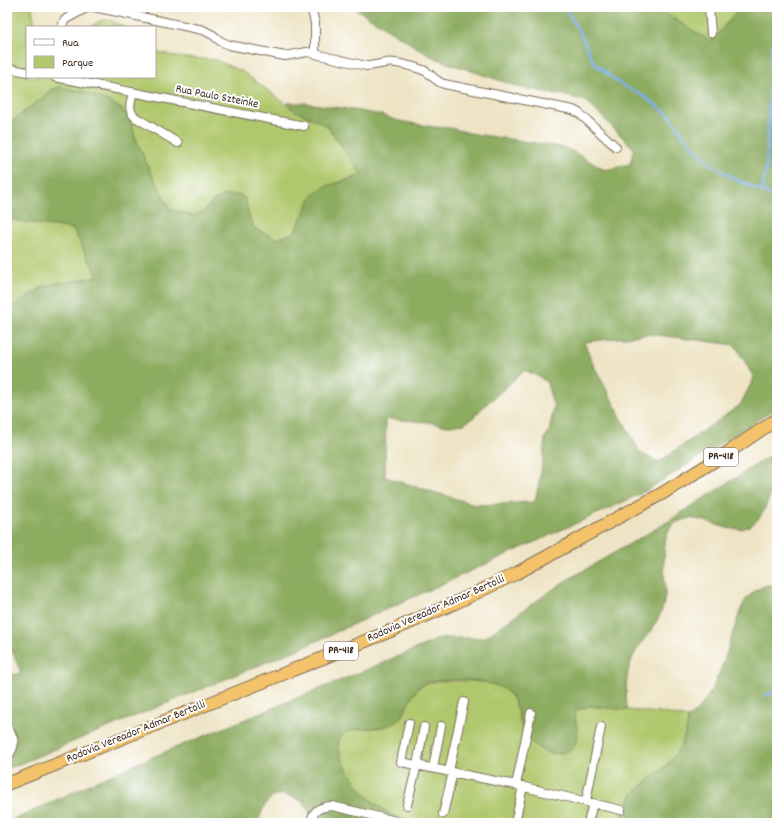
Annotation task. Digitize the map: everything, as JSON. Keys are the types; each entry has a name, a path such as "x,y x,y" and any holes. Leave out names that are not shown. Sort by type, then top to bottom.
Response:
{"highway":[{"name":"Rodovia Vereador Admar Bertolli","path":"7,784 388,632 455,603 517,573 663,493 730,451 777,418"}],"street":[{"path":"62,26 66,18 88,7"},
{"path":"94,7 203,30 213,35 224,44 285,56 307,52 366,66 393,63 423,70 435,80 444,84 573,110 579,113 616,147"},
{"path":"311,7 315,23 316,54"},
{"path":"709,7 711,33"},
{"path":"7,68 26,72"},
{"name":"Rua Paulo Szteinke","path":"72,79 304,126"},
{"path":"133,92 130,109 131,113 178,144"},
{"path":"443,814 464,702"},
{"path":"515,823 531,713"},
{"path":"409,724 401,762 520,786 621,810"},
{"path":"7,726 14,737 14,750 7,758"},
{"path":"433,768 441,726"},
{"path":"407,804 417,765 424,727"},
{"path":"588,823 601,727"},
{"path":"310,823 312,816 320,807 332,806 406,823"}],"green space":[{"path":"7,7 32,7 35,26 26,26 26,78 156,78 156,51 177,57 216,60 243,72 295,111 327,126 363,175 334,184 314,195 310,200 294,234 276,239 254,228 249,216 245,198 214,201 203,212 194,216 170,209 150,171 135,137 131,122 110,102 84,92 61,87 50,90 7,125"},
{"path":"353,7 662,7 662,11 711,42 741,7 777,7 777,408 642,493 623,502 301,648 7,769 7,676 21,673 11,648 7,645 7,310 41,288 53,284 98,277 73,229 7,219 7,125 50,90 61,87 84,92 110,102 123,110 131,122 135,137 150,171 170,209 194,216 203,212 214,200 224,195 240,195 245,198 249,216 254,228 276,239 294,233 311,198 318,190 362,175 327,126 295,111 287,103 306,103 360,111 381,115 399,121 434,127 451,128 469,133 561,147 570,150 605,170 630,164 634,149 586,101 563,95 522,88 442,61 427,54","holes":["650,334 735,345 754,378 740,405 659,462 640,453 594,366 584,342","525,370 546,381 554,407 549,431 545,438 543,460 535,502 476,505 385,477 386,419 428,422 448,426 464,424 473,418"]},
{"path":"662,7 741,7 711,42 662,11"},
{"path":"102,20 111,20 122,26 92,26"},
{"path":"7,219 73,229 98,277 53,284 41,288 7,310"},
{"path":"777,451 776,481 764,511 755,522 742,529 734,529 696,519 688,519 673,525 669,530 666,538 664,558 665,595 663,605 656,622 632,659 626,684 627,710 590,706 577,710 575,715 578,736 573,749 554,754 535,745 522,728 513,698 506,690 492,684 470,680 434,681 419,687 403,713 395,722 383,727 357,729 345,733 340,738 338,745 344,764 361,790 379,807 405,823 310,823 310,812 304,803 294,797 278,795 274,796 268,801 258,823 7,823 90,784 155,756 441,638 484,638 562,583 664,524"},
{"path":"767,585 777,585 777,823 621,823 626,806 633,794 667,765 681,744 687,727 688,718 697,711 711,691 726,655 739,615 747,598 753,592"},
{"path":"448,681 485,682 502,688 514,701 578,736 575,715 577,710 590,706 669,714 688,718 687,729 680,748 668,764 624,811 621,823 405,823 389,814 375,803 366,795 356,782 344,764 340,754 338,746 340,738 349,731 386,725 402,716 416,690 420,687 425,684"}],"waterway":[{"path":"565,7 581,35 594,63 619,83 645,97 669,115 687,140 709,163 735,179 777,198"},
{"path":"762,190 766,170 772,46 777,36"},
{"path":"765,695 777,692"}]}
